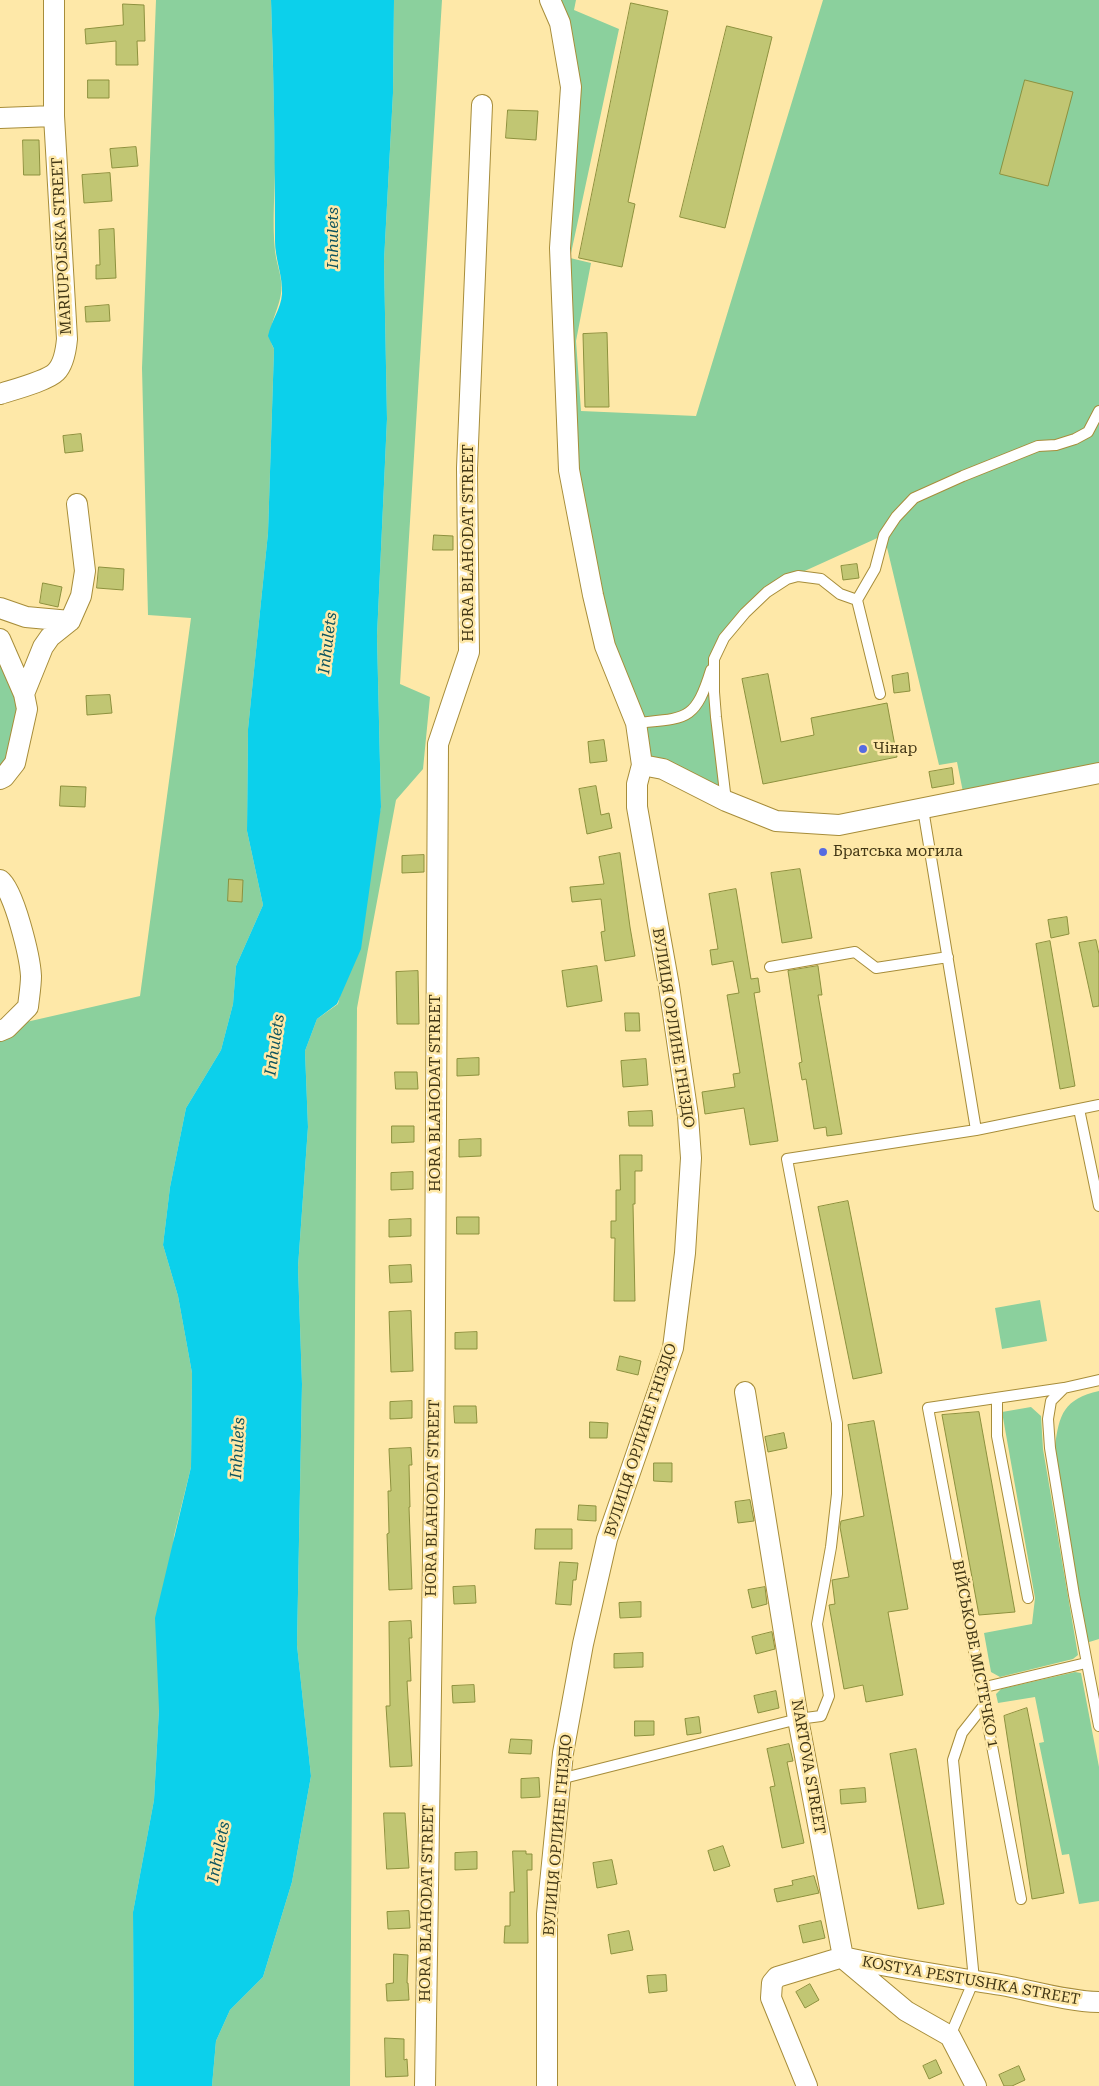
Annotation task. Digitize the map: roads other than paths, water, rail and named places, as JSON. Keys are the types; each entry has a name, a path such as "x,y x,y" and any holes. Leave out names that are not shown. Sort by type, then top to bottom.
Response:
{"street":[{"name":"MARIUPOLSKA STREET","path":"0,394 55,373 66,354 67,339 54,116 54,0"},
{"name":"ВУЛИЦЯ ОРЛИНЕ ГНІЗДО","path":"547,2086 547,1914 563,1753 583,1644 608,1539 673,1348 685,1254 691,1158 688,1116 668,986 637,807 637,784 642,765 636,723 605,646 593,595 569,470 560,248 571,86 560,23 550,0"},
{"name":"HORA BLAHODAT STREET","path":"425,2086 434,1493 438,744 469,652 467,468 482,105"},
{"path":"0,118 54,116"},
{"path":"24,694 43,648 50,637 70,620 81,596 84,571 77,504"},
{"path":"0,608 26,617 70,620"},
{"path":"0,639 24,694 27,709 15,763 4,778 0,779"},
{"path":"642,765 663,769 726,801 776,821 839,826 1099,773"},
{"path":"0,880 5,884 19,918 31,975 28,1007 7,1028 0,1031"},
{"name":"NARTOVA STREET","path":"745,1392 798,1719 843,1957"},
{"path":"807,2086 771,1998 772,1983 777,1977 843,1957 906,2010 950,2036 976,2086"},
{"name":"KOSTYA PESTUSHKA STREET","path":"843,1957 1084,2002 1099,2002"}],"lane":[{"path":"880,694 857,600 875,569 884,534 896,518 914,498 963,476 1031,449 1074,440 1088,432 1099,411"},
{"path":"636,723 674,719 690,714 697,706 706,687 714,659 724,638 745,613 767,592 787,578 798,576 821,579 840,594 857,600"},
{"path":"714,659 716,717 726,801"},
{"path":"923,808 976,1130"},
{"path":"770,966 855,952 876,968 948,957"},
{"path":"560,1779 798,1719 821,1716 829,1696 816,1624 831,1547 837,1494 838,1423 786,1160 976,1130 1099,1105"},
{"path":"1079,1109 1099,1206"},
{"path":"1028,1598 998,1436 996,1399 1064,1388 1099,1380"},
{"path":"1064,1388 1051,1401 1048,1419 1050,1448 1086,1663 1099,1726"},
{"name":"ВІЙСЬКОВЕ МІСТЕЧКО 1","path":"996,1399 928,1408 1022,1899"},
{"path":"981,1688 1086,1663"},
{"path":"950,2036 974,1980 953,1760 962,1732 985,1704"}],"water":[{"name":"Inhulets","path":"271,0 394,0 393,93 384,261 387,419 377,636 381,807 361,949 337,1004 317,1019 305,1051 308,1127 298,1267 302,1384 297,1645 311,1776 292,1882 263,1977 230,2010 216,2041 212,2086 134,2086 133,1912 154,1800 159,1709 155,1618 191,1467 192,1373 178,1296 163,1245 170,1187 186,1108 221,1050 233,1004 236,966 263,905 247,831 248,729 268,533 274,349 268,336 280,305 282,294 275,241"}],"place":[{"name":"Чінар","path":"863,749"},
{"name":"Братська могила","path":"823,852"}]}
